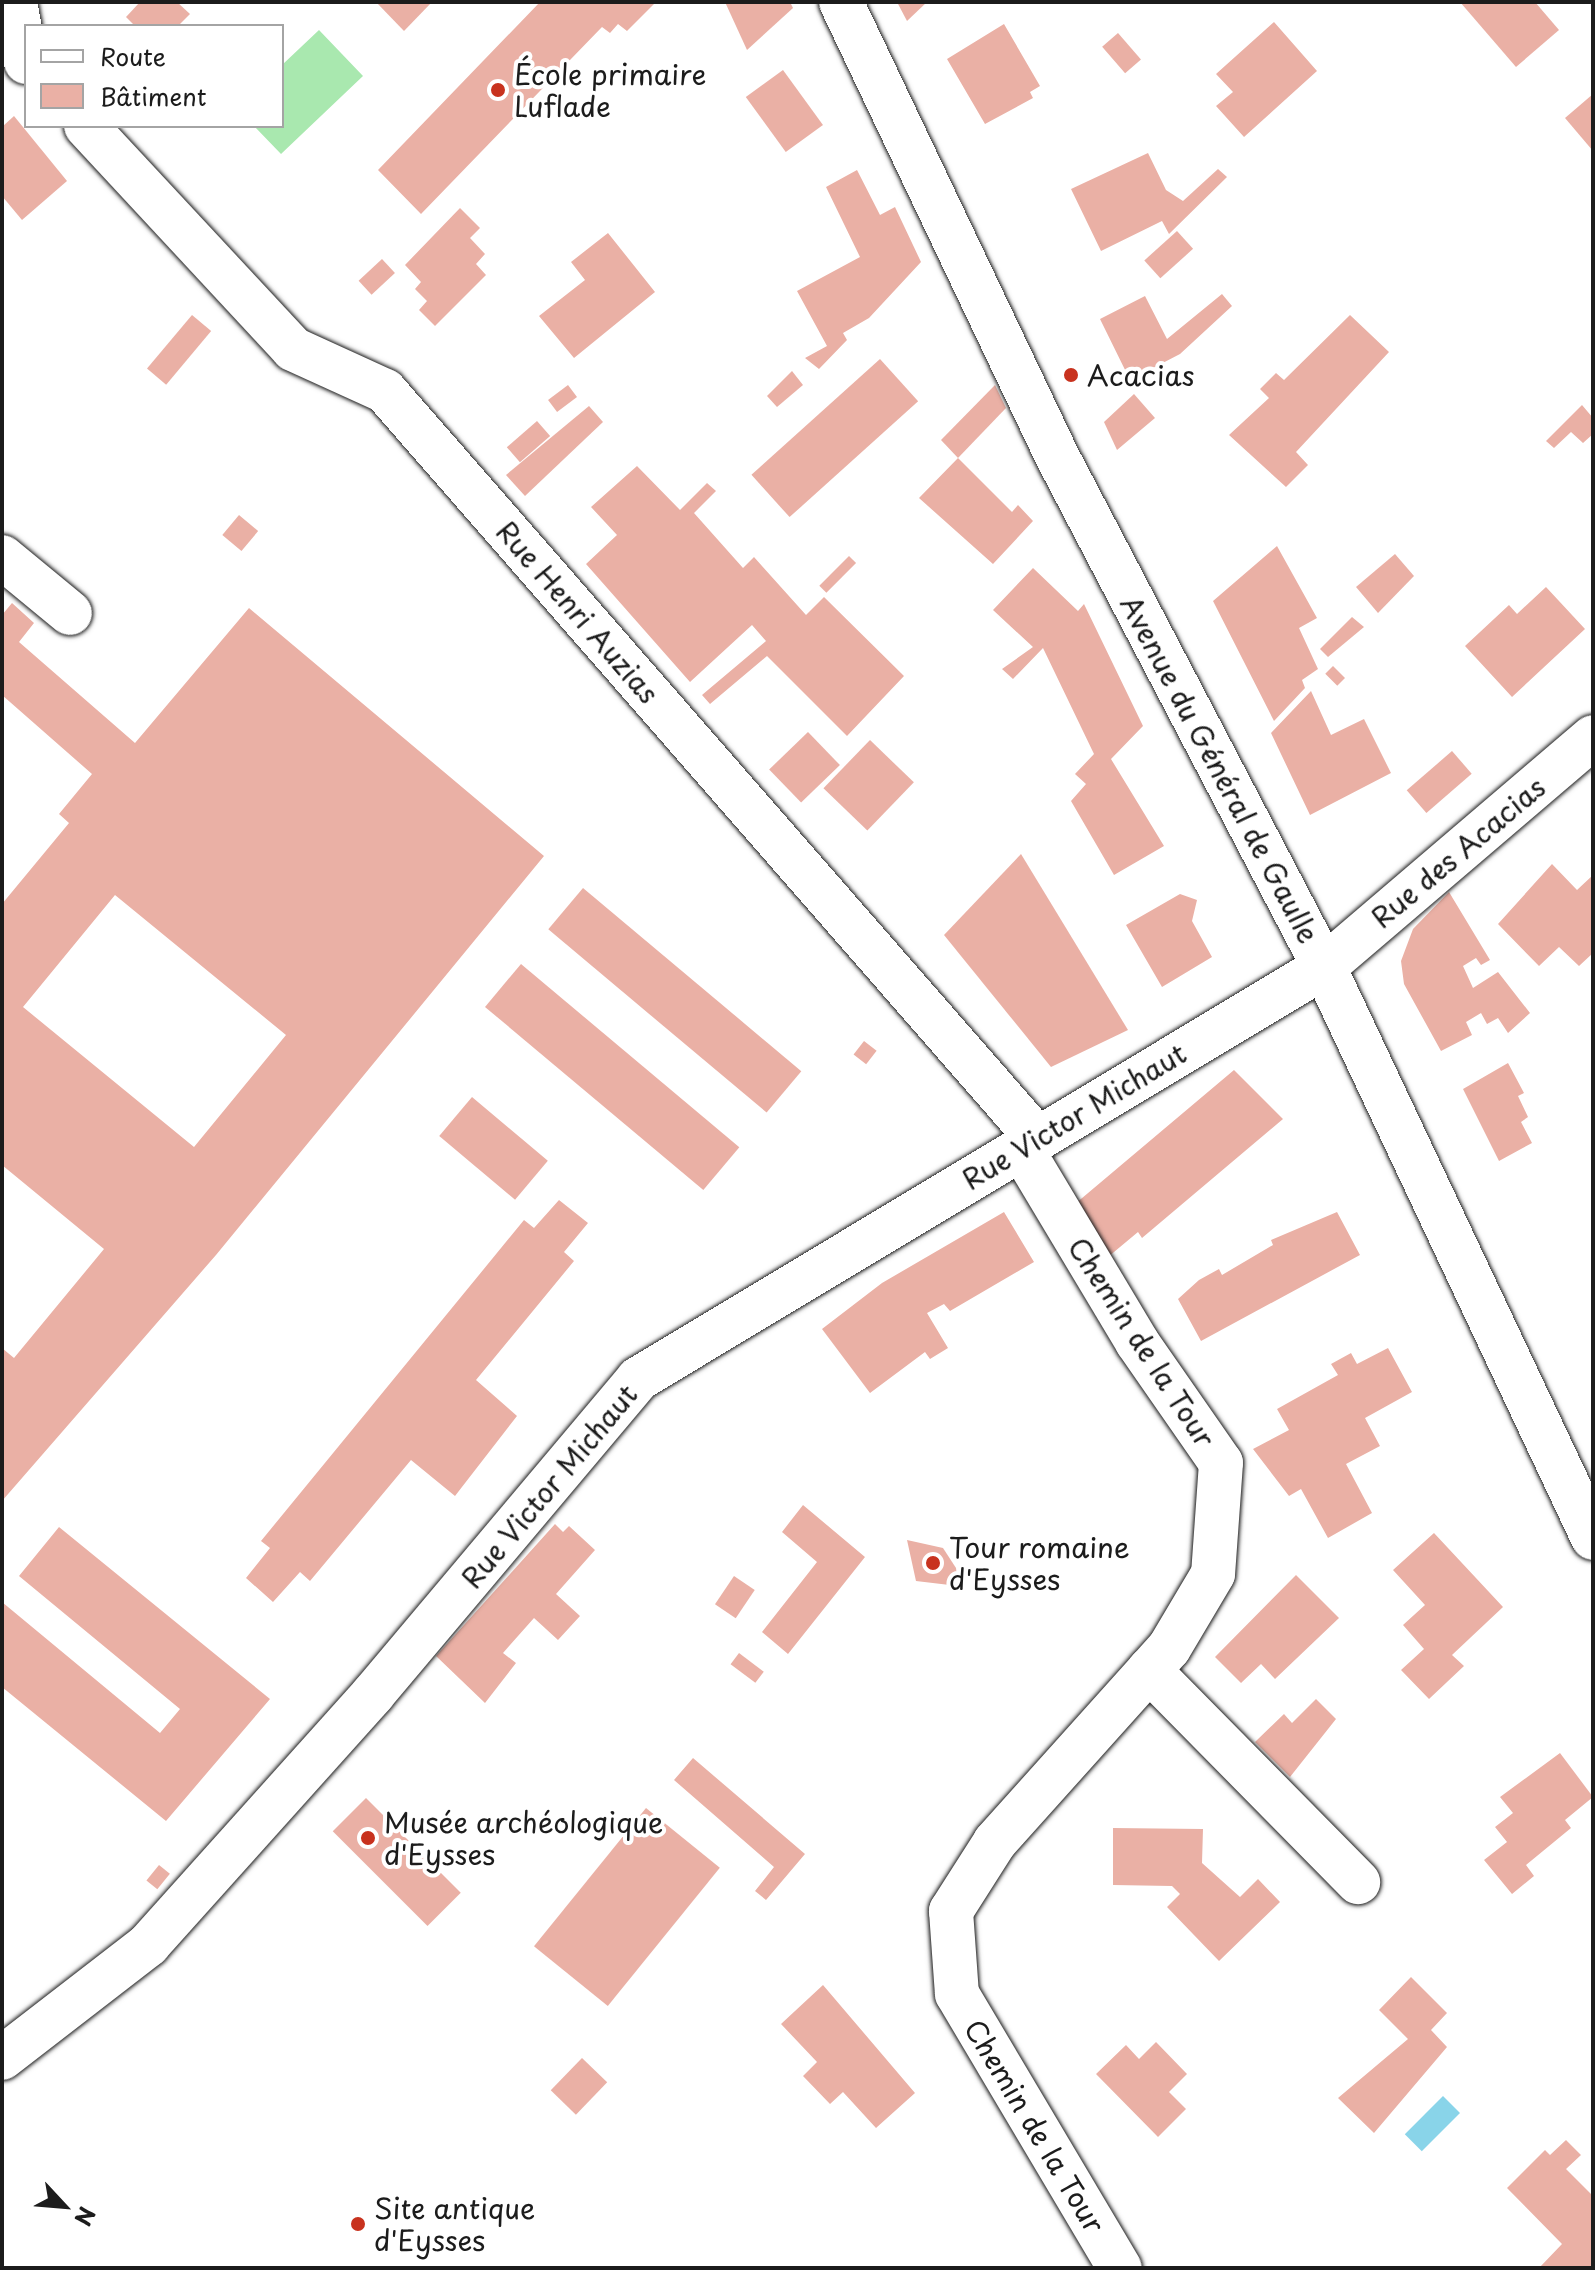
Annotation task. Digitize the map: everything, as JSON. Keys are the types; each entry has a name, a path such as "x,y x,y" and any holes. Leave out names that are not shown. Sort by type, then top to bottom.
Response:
{"street":[{"path":"15,2 24,51"},
{"name":"Avenue du Général de Gaulle","path":"841,2 1057,456 1324,967 1372,1080 1593,1538"},
{"name":"Rue Henri Auzias","path":"88,128 293,349 385,391 1029,1144"},
{"path":"2,557 70,613"},
{"name":"Rue des Acacias","path":"1324,967 1593,737"},
{"name":"Rue Victor Michaut","path":"2,2058 148,1945 373,1694 638,1379 1324,967"},
{"name":"Chemin de la Tour","path":"1029,1144 1137,1342 1221,1463 1213,1574 1149,1670 995,1842 951,1911 957,1994 1120,2268"},
{"path":"1149,1670 1358,1882"}],"green space":[{"path":"319,30 363,76 281,154 256,128 284,128 284,63"}],"water":[{"path":"1443,2096 1460,2113 1422,2151 1405,2134"}],"building":[{"path":"140,2 177,2 190,14 180,24 133,24 126,17"},
{"path":"376,2 432,2 404,31"},
{"name":"École primaire Luflade","path":"540,2 656,2 627,31 618,24 610,33 602,27 421,214 378,170"},
{"path":"725,2 790,2 793,8 747,50"},
{"path":"897,2 927,2 907,21"},
{"path":"1460,2 1535,2 1559,30 1516,67"},
{"path":"1274,22 1317,71 1244,137 1216,106 1233,92 1216,74"},
{"path":"1004,24 1040,86 1030,92 1033,98 985,124 947,59"},
{"path":"1118,33 1141,59 1125,73 1102,47"},
{"path":"783,70 823,125 786,152 746,97"},
{"path":"1593,94 1593,151 1565,118"},
{"path":"14,116 67,181 22,220 2,196 2,127"},
{"path":"1148,153 1166,190 1183,201 1218,169 1227,177 1169,234 1162,221 1101,251 1071,189"},
{"path":"857,170 880,215 895,207 921,262 869,318 843,333 847,340 819,369 805,358 827,346 797,291 860,257 826,187"},
{"path":"460,208 480,228 470,238 485,254 476,264 486,275 435,326 419,310 427,301 415,289 421,282 405,265"},
{"path":"1177,231 1193,249 1160,278 1144,260"},
{"path":"608,233 655,292 574,358 539,316 585,280 571,262"},
{"path":"382,259 395,273 372,295 359,281"},
{"path":"1222,294 1232,306 1180,354 1130,380 1100,319 1145,296 1167,339"},
{"path":"192,315 211,331 166,385 147,369"},
{"path":"1350,315 1389,352 1296,452 1308,465 1286,487 1229,435 1269,398 1260,389 1276,373 1284,380"},
{"path":"880,359 918,401 790,517 751,475"},
{"path":"792,371 803,385 777,407 767,396"},
{"path":"568,385 577,397 557,412 548,400"},
{"path":"995,385 1006,408 958,458 941,440"},
{"path":"1134,394 1155,418 1117,450 1104,422"},
{"path":"1582,405 1593,418 1593,434 1583,443 1571,432 1554,448 1546,441"},
{"path":"589,406 603,422 525,496 506,475"},
{"path":"537,421 550,436 520,462 507,447"},
{"path":"958,458 1012,512 1018,505 1033,521 993,564 919,498"},
{"path":"637,466 680,510 707,483 716,491 694,513 743,568 754,557 806,615 824,597 904,676 847,736 767,656 710,704 702,695 766,641 752,625 690,682 586,564 617,535 591,507"},
{"path":"239,515 258,531 241,551 222,535"},
{"path":"1277,546 1317,618 1299,628 1318,669 1302,680 1305,688 1274,721 1213,601"},
{"path":"1395,554 1414,576 1378,613 1356,587"},
{"path":"849,556 856,563 826,593 819,586"},
{"path":"1033,568 1078,611 1084,604 1143,726 1111,759 1164,846 1114,875 1071,801 1086,784 1075,774 1094,754 1043,648 1013,679 1002,669 1033,647 993,610"},
{"path":"1546,587 1585,629 1512,697 1465,646 1509,605 1517,614"},
{"path":"12,603 34,623 19,642 135,743 249,608 544,856 216,1255 2,1501 2,1348 14,1358 104,1249 2,1165 2,904 69,823 59,814 92,774 2,695 2,615","holes":["115,895 286,1035 194,1147 23,1007"]},
{"path":"1352,617 1364,627 1328,657 1320,649"},
{"path":"1333,666 1345,678 1337,686 1325,674"},
{"path":"1311,691 1331,735 1364,719 1391,773 1310,815 1271,733"},
{"path":"808,732 840,765 801,803 769,770"},
{"path":"870,740 914,782 867,831 823,788"},
{"path":"1452,751 1472,774 1426,813 1407,790"},
{"path":"1021,854 1128,1030 1051,1067 944,935"},
{"path":"1552,864 1577,890 1593,875 1593,953 1579,966 1559,947 1539,966 1498,924"},
{"path":"583,888 801,1071 767,1113 548,929"},
{"path":"1449,892 1490,960 1481,965 1476,958 1463,966 1473,988 1498,972 1530,1013 1508,1033 1498,1018 1487,1024 1481,1013 1466,1022 1472,1035 1441,1051 1404,984 1401,961 1413,929"},
{"path":"1180,894 1197,900 1192,921 1212,957 1162,987 1126,925"},
{"path":"521,964 739,1147 703,1190 485,1007"},
{"path":"864,1041 877,1051 866,1064 854,1054"},
{"path":"1508,1063 1524,1093 1518,1096 1528,1117 1521,1122 1532,1143 1499,1161 1463,1089"},
{"path":"1234,1070 1283,1119 1142,1238 1138,1232 1108,1257 1075,1204"},
{"path":"472,1097 548,1161 515,1200 439,1136"},
{"path":"559,1200 588,1223 564,1252 574,1261 476,1380 517,1416 455,1496 411,1460 310,1581 300,1572 273,1602 246,1578 270,1548 261,1541 524,1220 534,1228"},
{"path":"1004,1212 1034,1262 950,1311 944,1304 927,1313 948,1348 930,1359 925,1352 870,1393 822,1329 882,1283"},
{"path":"1337,1212 1360,1255 1201,1341 1178,1299 1199,1280 1219,1269 1222,1275 1273,1245 1271,1240"},
{"path":"1388,1348 1412,1392 1365,1418 1380,1446 1346,1464 1372,1513 1328,1538 1301,1489 1289,1496 1253,1449 1289,1430 1277,1409 1338,1375 1331,1364 1351,1353 1357,1364"},
{"path":"803,1505 865,1557 788,1654 762,1632 817,1562 782,1532"},
{"path":"555,1524 563,1532 569,1526 595,1550 556,1594 580,1616 558,1640 534,1618 503,1653 516,1663 485,1703 436,1656"},
{"path":"59,1527 270,1699 166,1821 2,1687 2,1602 160,1733 180,1709 19,1576"},
{"path":"1434,1533 1503,1607 1452,1655 1464,1666 1429,1699 1401,1670 1424,1649 1403,1625 1425,1605 1393,1570"},
{"name":"Tour romaine d'Eysses","path":"907,1540 943,1548 956,1568 958,1586 916,1581"},
{"path":"1296,1575 1339,1618 1275,1679 1261,1664 1241,1683 1215,1657"},
{"path":"734,1576 755,1590 736,1618 715,1604"},
{"path":"739,1653 764,1672 755,1683 731,1664"},
{"path":"1316,1699 1336,1719 1290,1777 1255,1742 1284,1714 1292,1723"},
{"path":"1560,1753 1593,1797 1565,1820 1571,1828 1526,1865 1534,1876 1512,1894 1484,1860 1507,1842 1495,1827 1513,1813 1500,1797"},
{"path":"693,1758 805,1854 766,1900 755,1891 774,1867 674,1780"},
{"path":"366,1798 461,1893 428,1926 333,1831"},
{"path":"646,1808 720,1868 608,2006 534,1946"},
{"path":"1113,1828 1203,1829 1202,1863 1240,1897 1258,1879 1280,1902 1219,1961 1167,1907 1180,1894 1172,1886 1113,1885"},
{"path":"159,1865 170,1874 157,1889 146,1881"},
{"path":"1411,1977 1447,2013 1431,2030 1447,2047 1374,2133 1338,2098 1408,2039 1379,2010"},
{"path":"823,1985 915,2093 876,2128 843,2092 830,2104 803,2076 817,2062 781,2024"},
{"path":"1156,2042 1187,2074 1169,2092 1186,2109 1158,2137 1096,2074 1126,2045 1139,2059"},
{"path":"582,2058 607,2082 576,2115 551,2090"},
{"path":"1566,2140 1581,2155 1566,2169 1593,2196 1593,2268 1539,2268 1562,2244 1507,2188 1545,2150 1550,2155"}],"place":[{"name":"École primaire Luflade","path":"498,90"},
{"name":"Acacias","path":"1071,375"},
{"name":"Tour romaine d'Eysses","path":"933,1563"},
{"name":"Musée archéologique d'Eysses","path":"368,1838"},
{"name":"Site antique d'Eysses","path":"358,2224"}]}
